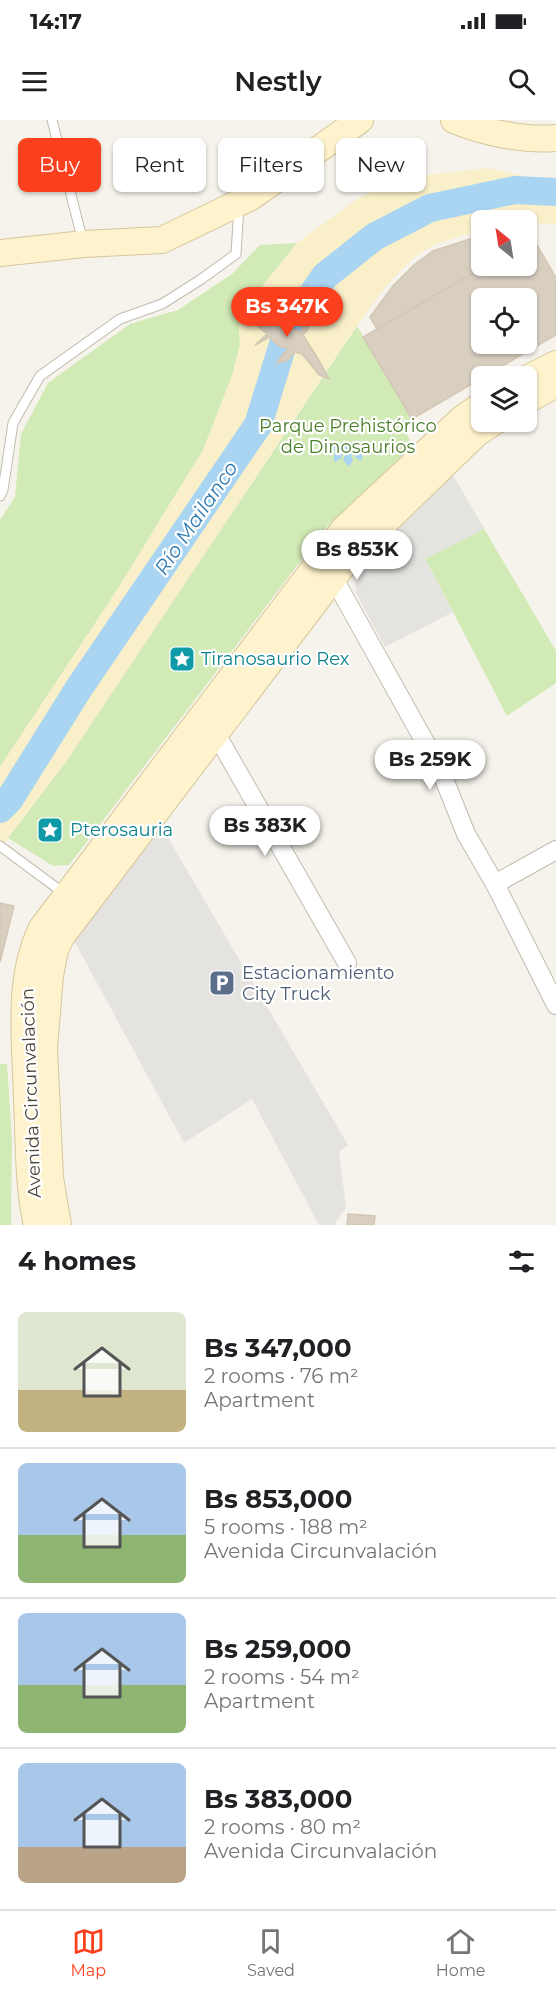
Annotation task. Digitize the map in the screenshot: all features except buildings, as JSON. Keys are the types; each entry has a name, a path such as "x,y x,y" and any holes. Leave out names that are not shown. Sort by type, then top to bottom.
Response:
{"main road":[{"path":"0,253 84,244 162,240 239,203 290,171 360,120"},
{"path":"454,120 478,130 544,139 556,138"},
{"path":"537,374 556,364"},
{"path":"537,395 556,384"},
{"name":"Avenida Circunvalación","path":"76,900 325,570 350,556 437,457 463,418 471,413"},
{"name":"Avenida Circunvalación","path":"437,457 479,432"},
{"name":"Avenida Circunvalación","path":"58,1225 50,1178 44,1048 37,990 35,944 42,928 76,900 215,732 325,570"},
{"name":"Avenida Circunvalación","path":"37,990 29,1144 37,1225"}],"street":[{"path":"325,570 440,769 466,834 495,884 556,1005"},
{"path":"215,732 347,963"},
{"path":"495,884 556,850"}],"lane":[{"path":"52,120 84,244"},
{"path":"0,496 3,490 13,423 40,376 120,319 162,304 236,254 239,203"},
{"path":"0,846 76,900"}],"green space":[{"path":"297,243 257,293 244,314 239,326 240,345 232,376 203,450 117,590 0,767 0,520 15,497 21,434 48,383 130,324 178,310 232,274 260,245"},
{"name":"Parque Prehistórico de Dinosaurios","path":"357,326 412,419 402,425 415,450 328,525 69,865 53,866 8,838 65,763"},
{"path":"452,474 556,651 556,683 507,716 404,518"},
{"path":"0,1064 7,1064 12,1139 11,1225 0,1225"}],"sand":[{"path":"488,168 537,179 556,180 556,224 537,223 537,210 471,210 471,233 447,240 423,251 396,275 347,340 65,763 0,848 0,767 117,590 203,450 232,376 240,345 239,326 257,293 297,243 353,202 370,192 426,192 426,175"}],"shaded area":[{"path":"452,474 484,529 425,559 453,612 385,647 356,593 354,564"},
{"path":"161,826 348,1145 339,1152 346,1207 334,1225 319,1225 252,1099 184,1143 72,937"}],"water":[{"path":"331,443 352,447 362,455 362,461 354,454 351,455 353,460 349,467 343,460 345,455 342,454 341,459 334,462 334,454 337,451 326,452"}],"waterway":[{"name":"Río Mailanco","path":"0,809 9,800 79,688 258,425 287,331 325,276 374,237 430,208 515,190 556,192"}],"place":[{"name":"Tiranosaurio Rex","path":"182,659"},
{"name":"Pterosauria","path":"50,830"},
{"name":"Estacionamiento City Truck","path":"222,983"}]}
